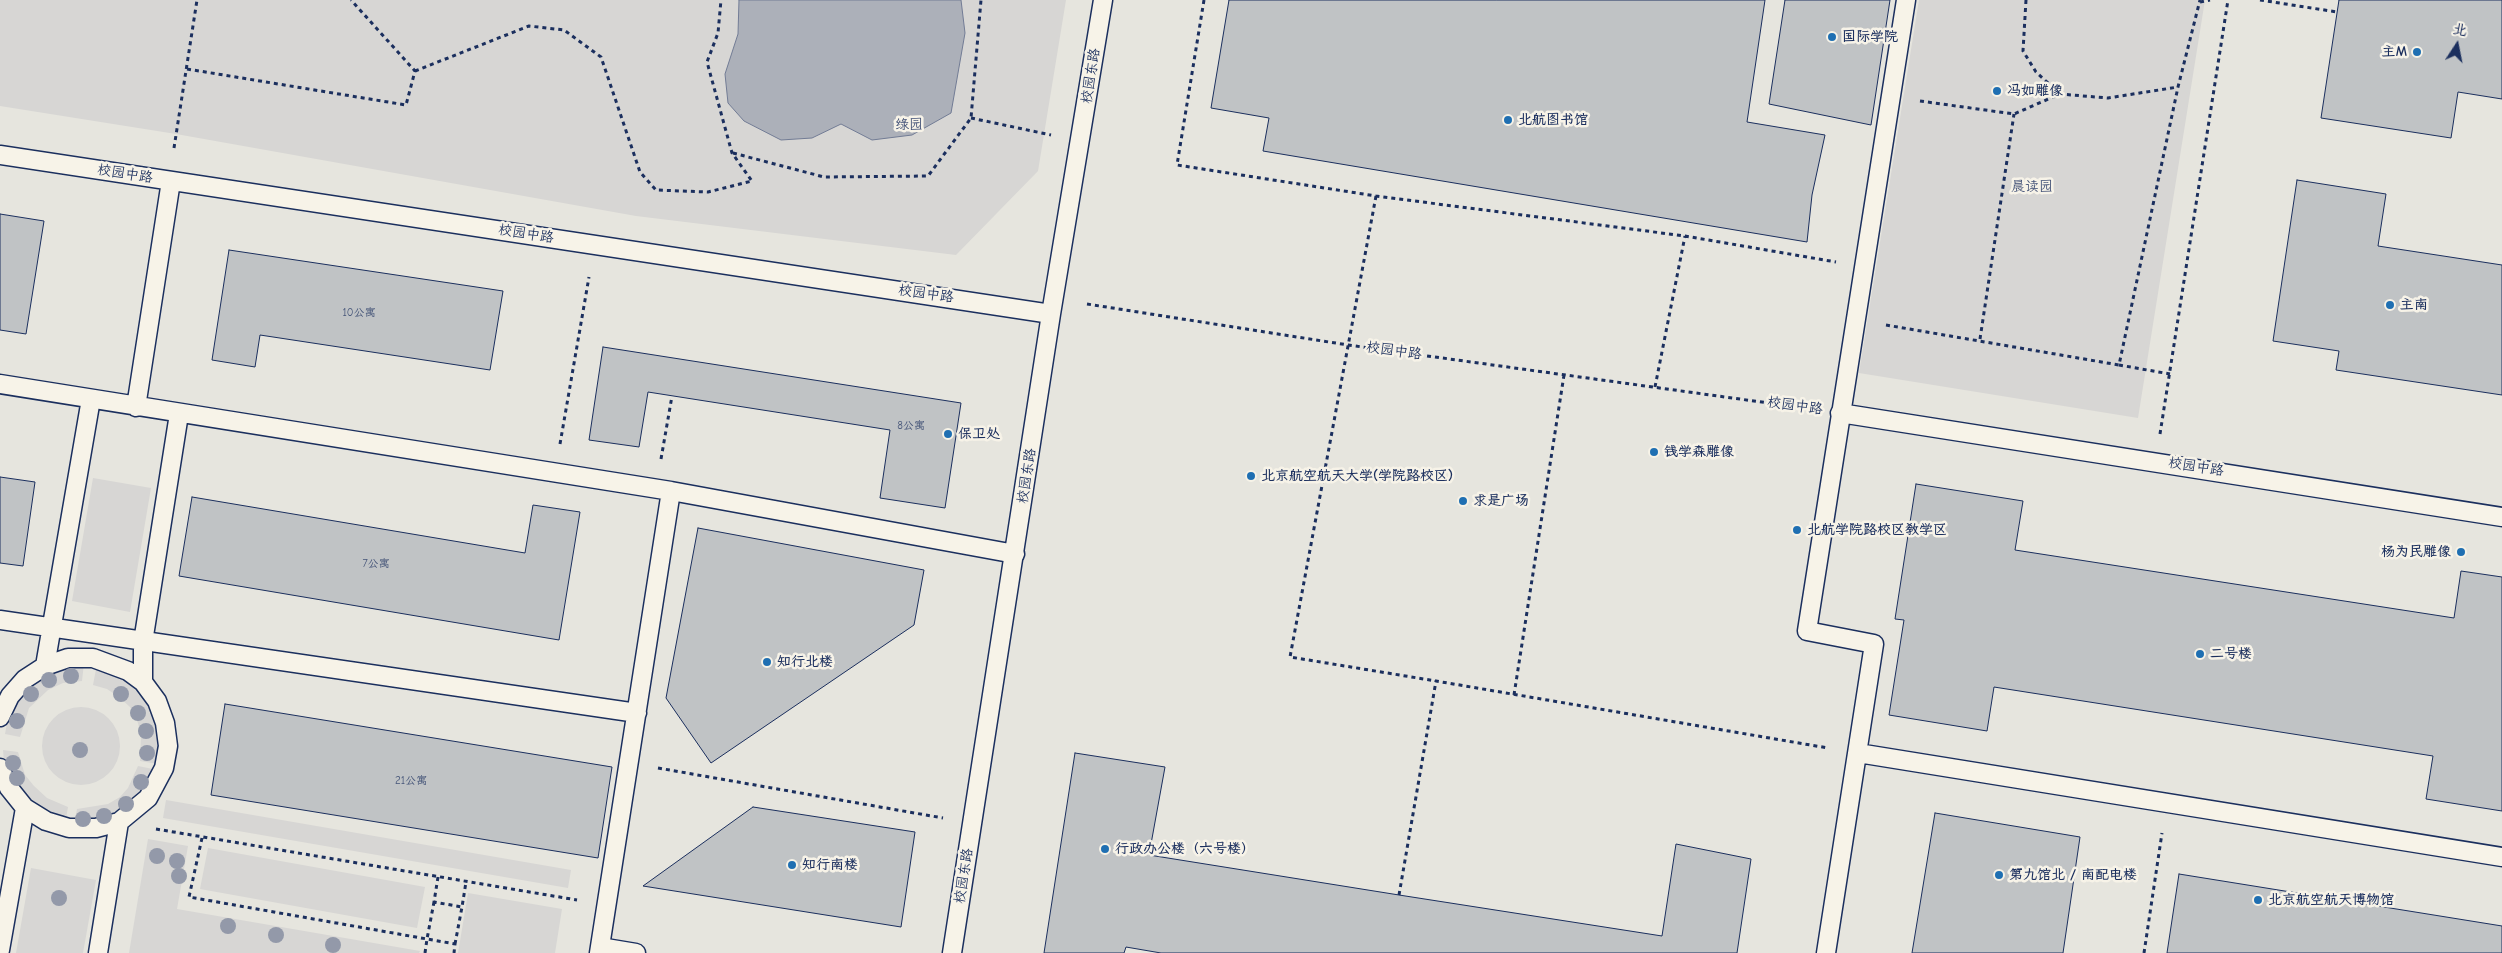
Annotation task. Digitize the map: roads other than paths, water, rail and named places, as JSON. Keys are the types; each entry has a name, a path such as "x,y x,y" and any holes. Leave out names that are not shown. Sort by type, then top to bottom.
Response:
{"lane":[{"name":"校园东路","path":"952,953 1051,314 1103,0"},
{"path":"1826,953 1874,644 1806,631 1906,0"},
{"name":"校园中路","path":"0,155 1051,314"},
{"path":"136,407 170,181"},
{"path":"0,384 663,490 1015,554"},
{"path":"45,666 91,399"},
{"name":"校园中路","path":"1840,413 2502,517"},
{"path":"142,682 143,642 179,414"},
{"path":"636,953 600,950 637,713 663,490"},
{"path":"0,620 637,713"},
{"path":"0,717 15,690 25,679 45,666 68,658 93,658 128,671 142,682 157,701 165,722 168,746 164,768 148,798 119,822 96,828 69,828 46,822 25,808 9,788 0,768"},
{"path":"1858,754 2502,857"},
{"path":"0,950 25,808"},
{"path":"98,953 119,822"}],"place":[{"name":"国际学院","path":"1832,37"},
{"name":"主M","path":"2417,52"},
{"name":"冯如雕像","path":"1997,91"},
{"name":"北航图书馆","path":"1508,120"},
{"name":"主南","path":"2390,305"},
{"name":"保卫处","path":"948,434"},
{"name":"钱学森雕像","path":"1654,452"},
{"name":"北京航空航天大学(学院路校区)","path":"1251,476"},
{"name":"求是广场","path":"1463,501"},
{"name":"北航学院路校区教学区","path":"1797,530"},
{"name":"杨为民雕像","path":"2461,552"},
{"name":"二号楼","path":"2200,654"},
{"name":"知行北楼","path":"767,662"},
{"name":"行政办公楼（六号楼）","path":"1105,849"},
{"name":"知行南楼","path":"792,865"},
{"name":"第九馆北 / 南配电楼","path":"1999,875"},
{"name":"北京航空航天博物馆","path":"2258,900"}],"park label":[{"name":"绿园","path":"909,125"},
{"name":"晨读园","path":"2032,187"}]}
